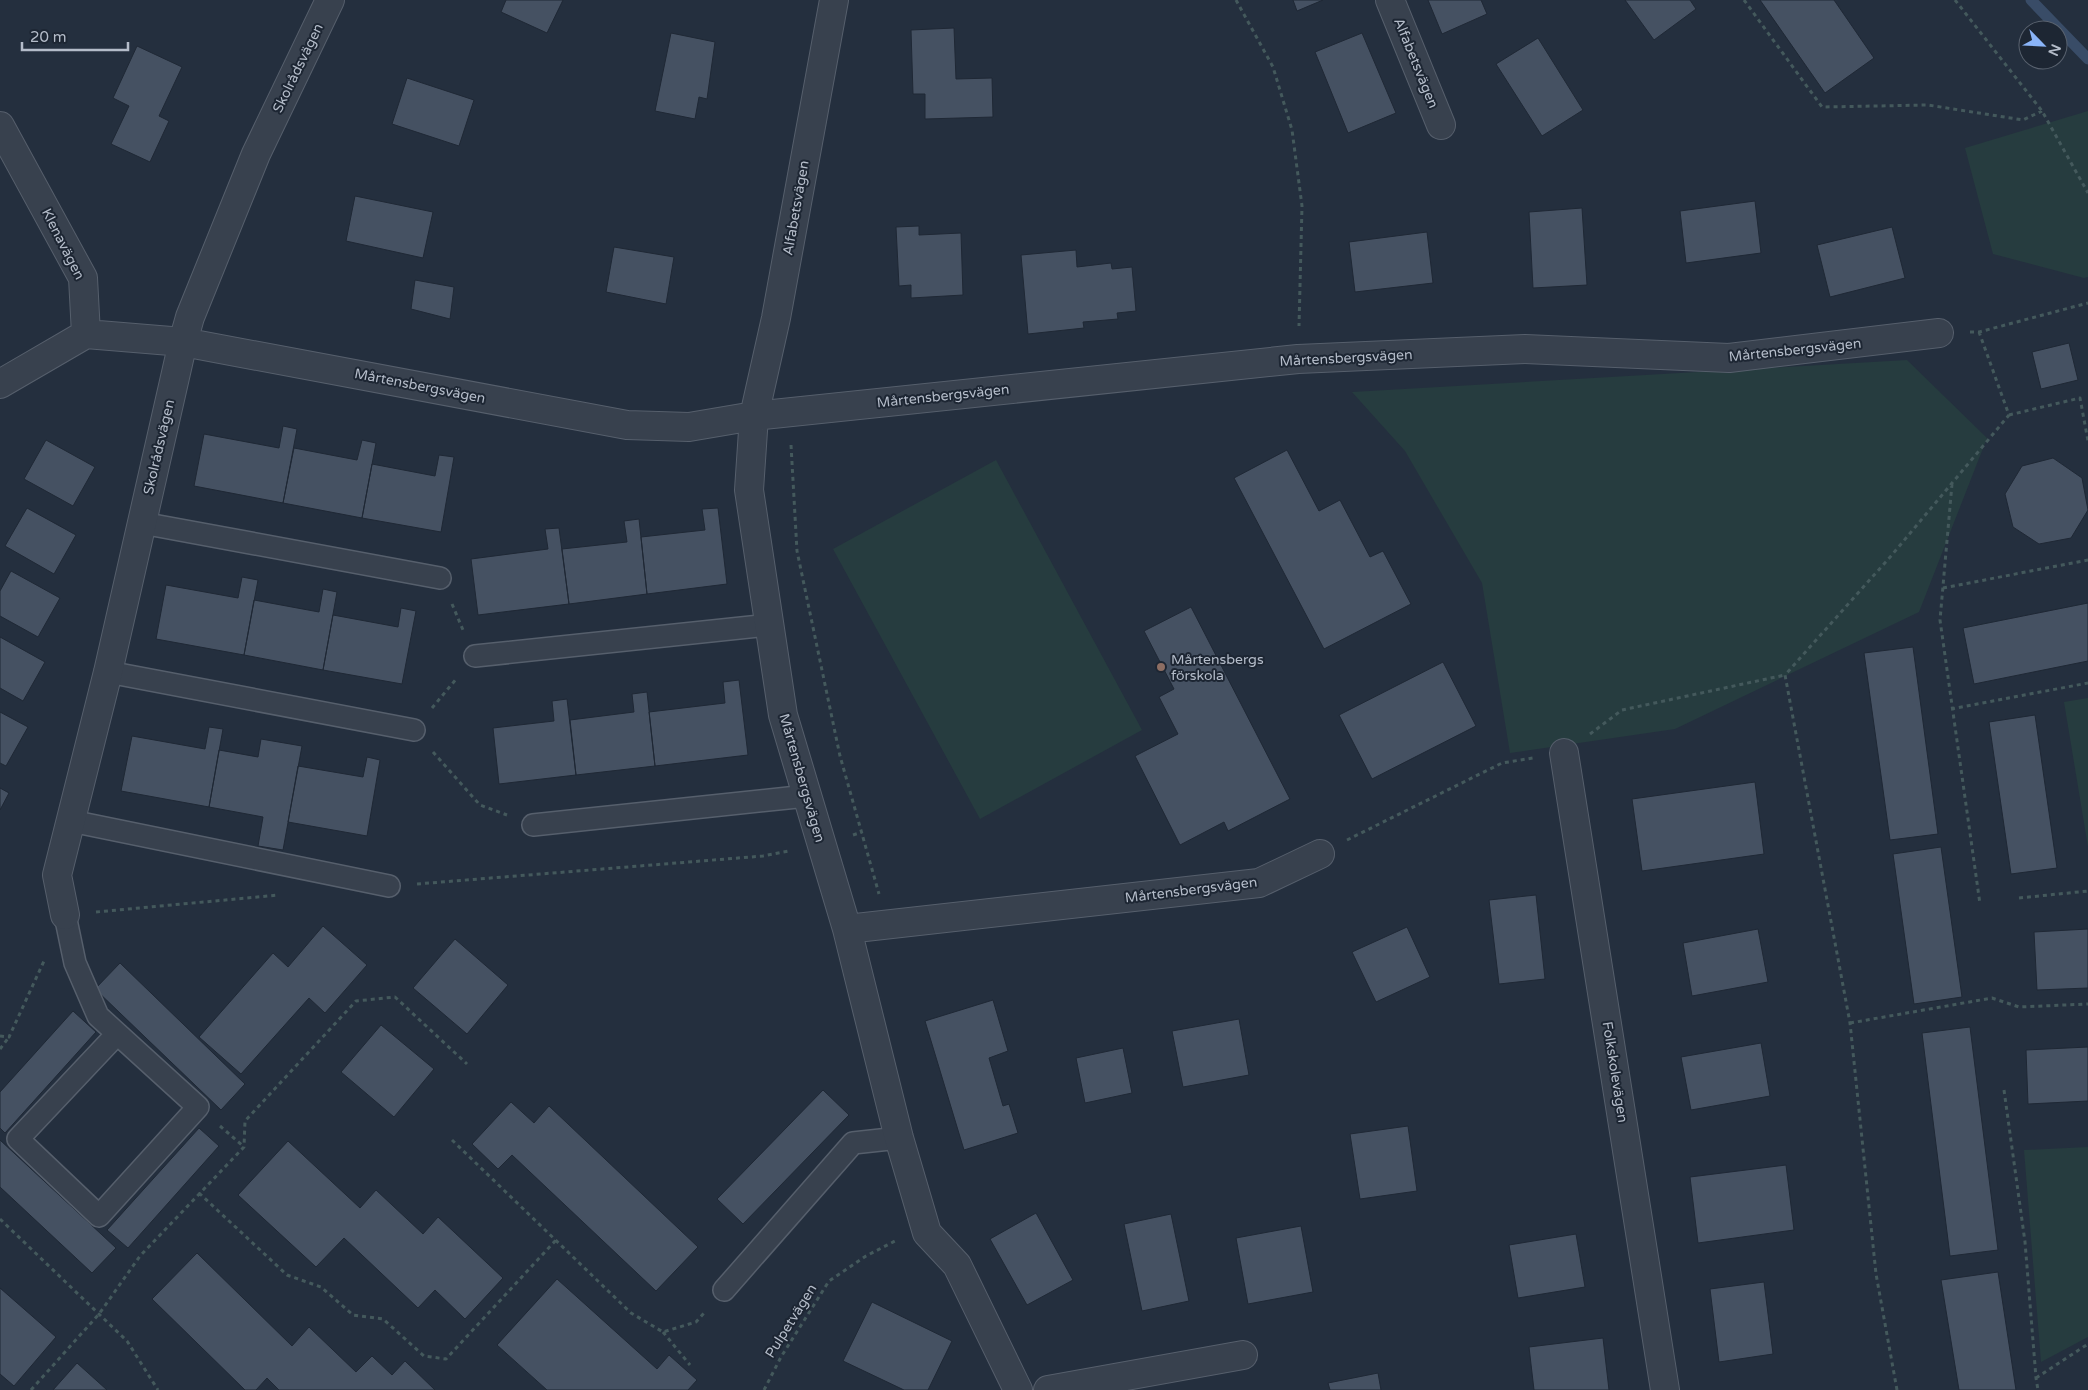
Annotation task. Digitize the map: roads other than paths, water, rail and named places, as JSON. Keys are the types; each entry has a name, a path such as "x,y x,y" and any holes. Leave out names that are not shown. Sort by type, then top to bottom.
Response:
{"street":[{"name":"Skolrådsvägen","path":"65,915 58,875 108,672 190,317 256,154 330,0"},
{"name":"Alfabetsvägen","path":"754,416 776,318 834,0"},
{"name":"Alfabetsvägen","path":"1390,0 1441,125"},
{"name":"Klenavägen","path":"0,126 83,278 86,334"},
{"name":"Mårtensbergsvägen","path":"86,334 183,342 626,425 689,427 790,412 1298,360 1525,348 1729,358 1939,333"},
{"path":"0,384 86,334"},
{"name":"Mårtensbergsvägen","path":"754,416 749,490 783,715 847,929 899,1138 927,1234 957,1265 1018,1390"},
{"name":"Folkskolevägen","path":"1564,753 1665,1390"},
{"name":"Mårtensbergsvägen","path":"847,929 1259,883 1320,854"},
{"path":"1048,1390 1243,1355"}],"lane":[{"path":"142,523 440,578"},
{"path":"475,656 769,625"},
{"path":"108,672 414,730"},
{"path":"533,825 807,796"},
{"path":"71,820 389,886"},
{"path":"65,915 75,964 98,1016 198,1107 99,1216 18,1139 117,1034"},
{"path":"724,1290 853,1143 899,1138"}],"waterway":[{"path":"2031,0 2088,59"}],"place":[{"name":"Mårtensbergs förskola","path":"1161,667"}]}
